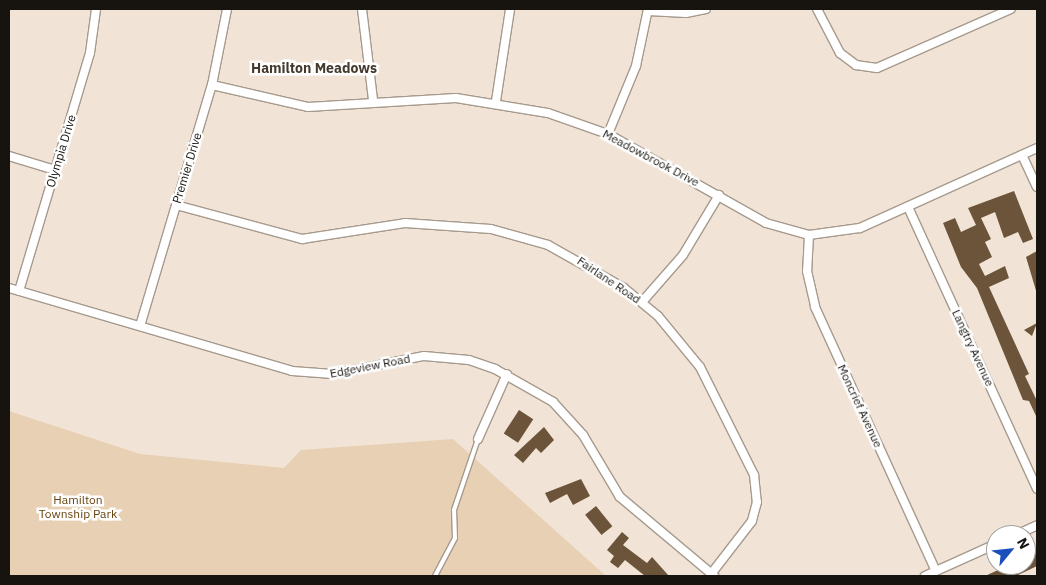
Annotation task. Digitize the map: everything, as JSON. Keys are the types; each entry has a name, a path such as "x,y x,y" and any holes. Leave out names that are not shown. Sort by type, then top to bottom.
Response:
{"street":[{"name":"Olympia Drive","path":"19,291 90,53 96,9"},
{"name":"Premier Drive","path":"140,326 212,85 227,9"},
{"path":"362,9 373,100"},
{"path":"496,101 510,9"},
{"path":"608,134 636,66 648,10 686,13 706,9"},
{"path":"817,9 836,48 852,63 882,67 1011,9"},
{"name":"Meadowbrook Drive","path":"212,85 308,107 373,100 496,101 608,134 766,223 809,235 854,230 1037,148"},
{"path":"1022,155 1037,187"},
{"path":"9,156 55,170"},
{"path":"642,302 684,255 719,195"},
{"name":"Fairlane Road","path":"176,205 302,239 405,223 497,230 576,258 642,302 700,367 756,482 752,521 712,575"},
{"name":"Langtry Avenue","path":"908,207 1037,489"},
{"name":"Moncrief Avenue","path":"809,235 807,271 815,307 936,571"},
{"name":"Edgeview Road","path":"9,288 313,374 424,356 470,360 507,374 559,408 583,435 620,497 712,575"},
{"path":"478,440 507,374"},
{"path":"925,576 986,548"}],"lane":[{"path":"435,576 454,538 454,510 478,440"}],"green space":[{"name":"Hamilton Township Park","path":"9,411 140,454 284,468 301,450 453,439 606,576 9,576"}],"building":[{"path":"1014,191 1033,239 1023,243 1018,232 1004,238 995,212 981,218 991,239 985,242 992,257 979,264 985,276 1005,266 1009,278 989,287 1029,374 1025,376 1037,401 1037,418 1029,401 1023,400 977,288 961,267 943,223 955,218 961,232 976,225 968,208"},
{"path":"1037,251 1037,294 1026,257"},
{"path":"1037,323 1032,336 1024,330"},
{"path":"519,410 533,419 518,443 504,433"},
{"path":"544,427 554,440 541,453 536,448 523,463 514,455"},
{"path":"581,479 590,496 573,505 567,494 550,503 545,493"},
{"path":"596,506 612,526 601,535 585,515"},
{"path":"622,532 629,538 623,545 647,563 652,557 669,576 645,576 625,560 618,568 610,562 614,556 607,550"},
{"path":"1037,548 1036,566 1036,549"},
{"path":"987,575 1018,575 1016,576 985,576"}],"district":[{"name":"Hamilton Meadows","path":"314,68"}]}
